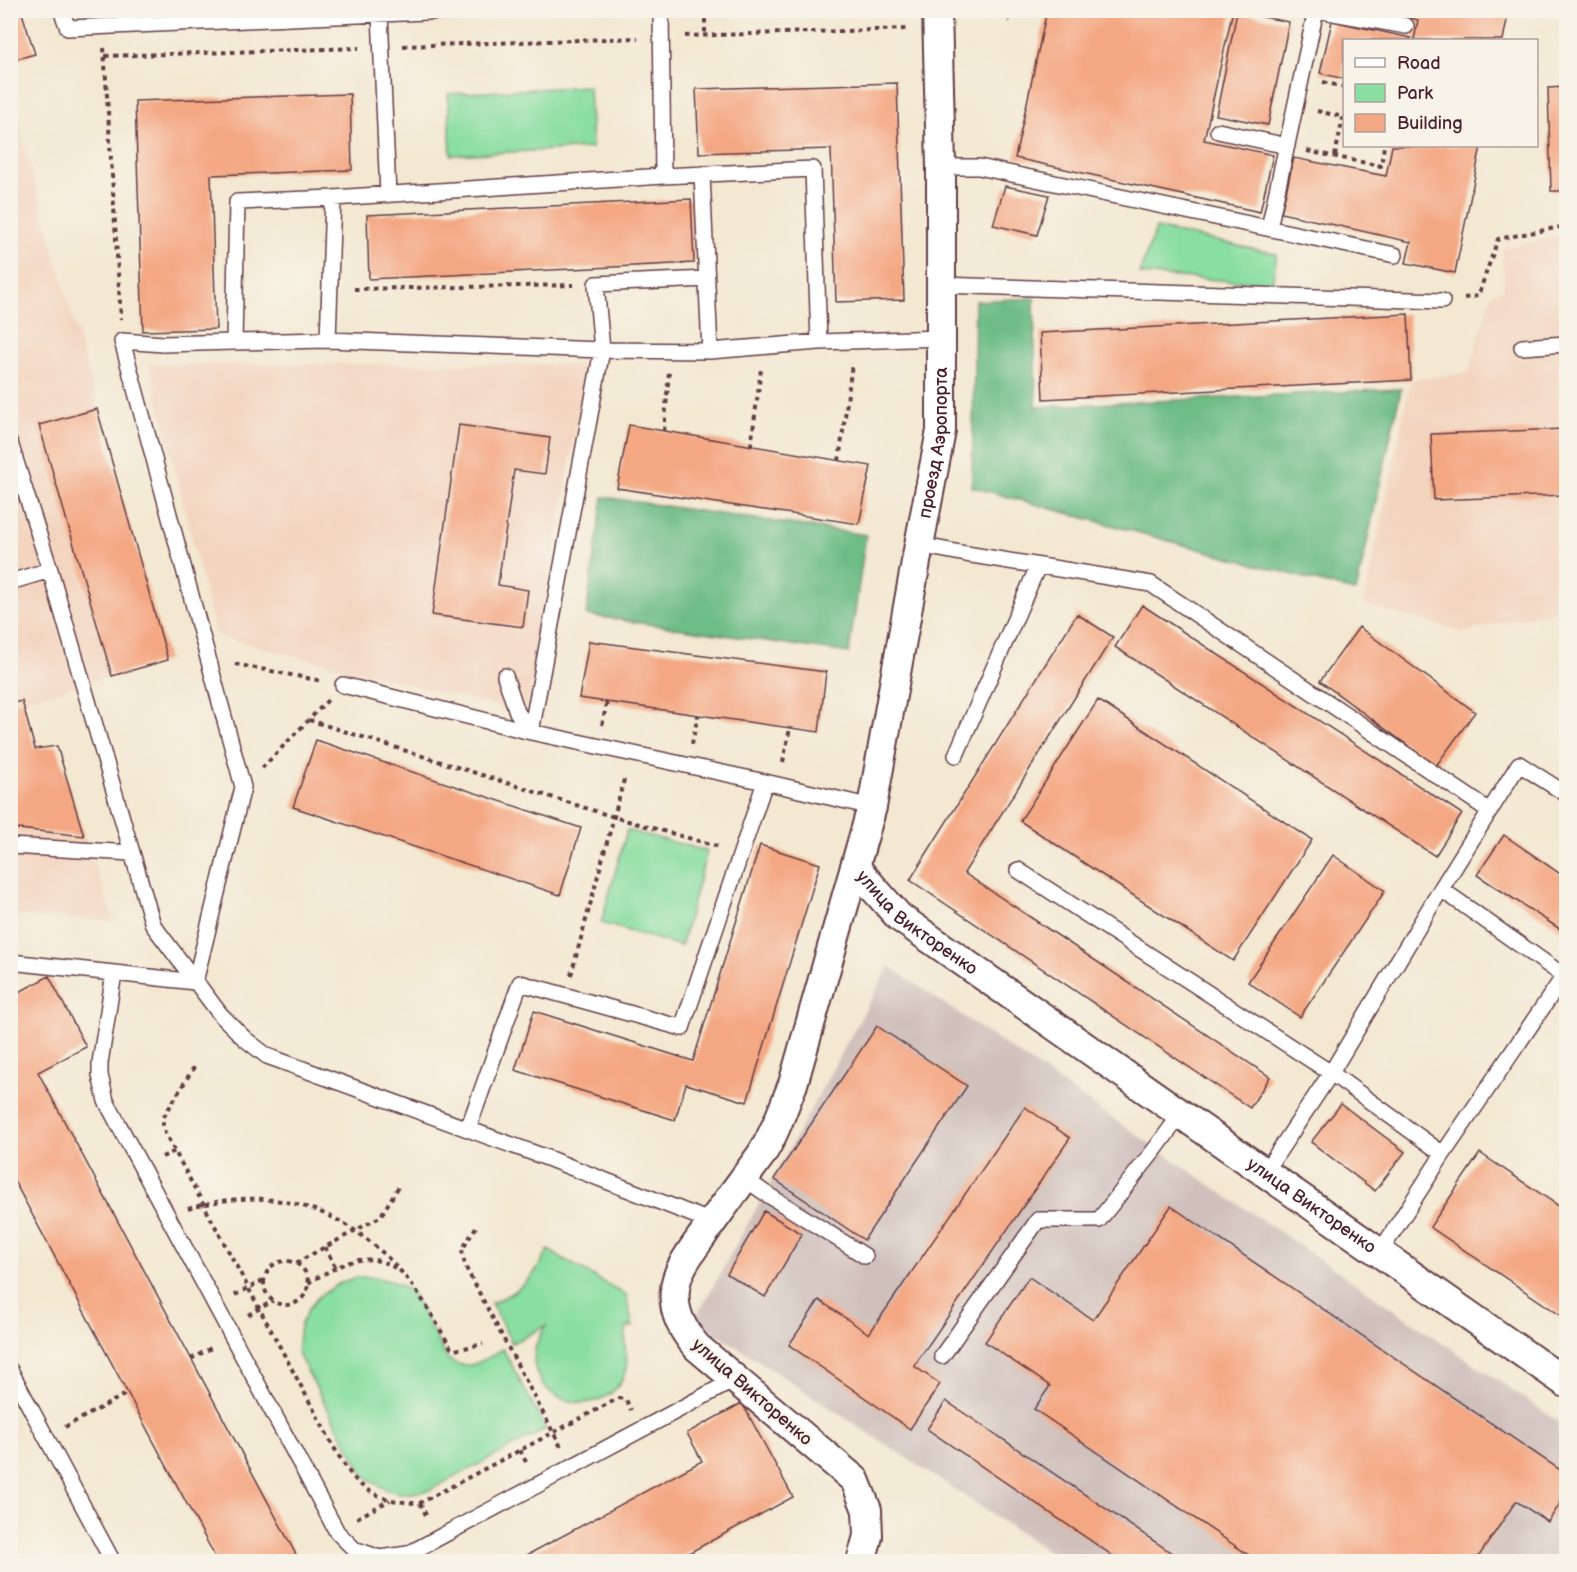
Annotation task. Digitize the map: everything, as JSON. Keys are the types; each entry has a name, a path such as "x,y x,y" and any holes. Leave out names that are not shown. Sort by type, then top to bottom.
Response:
{"street":[{"name":"проезд Аэропорта","path":"855,867 873,807 941,431 941,167 937,10"},
{"name":"улица Викторенко","path":"855,867 899,917 1566,1383"},
{"name":"улица Викторенко","path":"855,867 793,1084 762,1152 684,1262 675,1288 675,1307 680,1323 697,1347 855,1480 867,1510 868,1536 861,1562"}],"lane":[{"path":"61,10 68,28 470,10"},
{"path":"661,10 663,176"},
{"path":"1269,228 1317,10 1406,26"},
{"path":"380,14 388,194"},
{"path":"1218,131 1287,146"},
{"path":"941,167 979,166 1395,255"},
{"path":"234,342 237,202 813,169 819,342"},
{"path":"702,174 710,351"},
{"path":"328,340 333,198"},
{"path":"531,732 602,350 596,284 707,279"},
{"path":"941,285 1442,301"},
{"path":"195,982 243,787 122,341 163,345 328,340 602,350 710,351 819,342 941,338"},
{"path":"1522,347 1566,344"},
{"path":"10,443 50,570 153,925 220,1014 245,1039 267,1056 552,1160 712,1222"},
{"path":"919,545 1151,584 1490,811"},
{"path":"956,755 1038,566"},
{"path":"10,582 50,570"},
{"path":"505,676 517,712 531,732"},
{"path":"343,685 531,732 873,807"},
{"path":"1265,1172 1331,1073 1519,764 1566,794"},
{"path":"468,1129 520,983 682,1028 741,853 771,783"},
{"path":"10,846 132,853"},
{"path":"1018,870 1331,1073 1443,1154"},
{"path":"1380,1252 1443,1154 1564,976 1441,889"},
{"path":"10,962 195,982"},
{"path":"114,973 100,1063 102,1088 106,1101 336,1530 354,1549 380,1558 408,1554 736,1379"},
{"path":"942,1356 1038,1220 1100,1220 1181,1114"},
{"path":"744,1178 865,1256"},
{"path":"10,1370 113,1562"}],"path":[{"path":"705,10 705,36"},
{"path":"994,10 1009,21"},
{"path":"103,26 122,341"},
{"path":"1335,156 1343,117"},
{"path":"1287,146 1380,166 1384,147"},
{"path":"1442,301 1478,296 1498,239 1566,226"},
{"path":"330,290 596,284"},
{"path":"838,461 855,341"},
{"path":"751,446 765,347"},
{"path":"664,431 672,350"},
{"path":"208,659 343,685"},
{"path":"243,787 343,685"},
{"path":"309,720 614,817 741,853"},
{"path":"771,783 790,728"},
{"path":"565,996 631,753"},
{"path":"194,1067 163,1118 165,1133 337,1453 354,1479 371,1491 391,1500 420,1503 619,1398 626,1400 642,1429"},
{"path":"296,1263 380,1218 399,1186"},
{"path":"168,1217 203,1204 234,1199 261,1198 315,1209 356,1231 401,1272 416,1291 451,1348 459,1349 483,1344"},
{"path":"476,1227 462,1250 465,1266 572,1467"},
{"path":"325,1247 336,1268"},
{"path":"308,1282 344,1263 358,1259 388,1264 401,1272"},
{"path":"288,1261 296,1263 307,1274 307,1290 297,1303 281,1305 268,1295 264,1288 264,1280 272,1266 288,1261"},
{"path":"216,1306 264,1280"},
{"path":"227,1326 273,1301"},
{"path":"46,1437 128,1393"},
{"path":"336,1530 391,1500"}],"shaded area":[{"path":"10,93 168,660 22,701 35,749 57,746 84,836 114,921 11,915"},
{"path":"1566,235 1566,608 1463,632 1363,605 1411,380 1468,373 1492,293 1504,289 1502,248"},
{"path":"149,364 587,364 526,714 216,636"},
{"path":"889,966 1566,1427 1566,1561 1063,1561 695,1319"}],"green space":[{"path":"589,86 592,148 451,155 448,94"},
{"path":"1156,228 1277,254 1272,284 1139,274"},
{"path":"1034,298 1036,407 1401,389 1356,592 972,487 975,301"},
{"path":"603,497 866,535 849,653 586,615"},
{"path":"627,830 707,851 681,946 601,923"},
{"path":"548,1250 626,1295 633,1327 627,1327 625,1336 626,1369 617,1387 603,1398 587,1403 569,1401 554,1394 541,1382 535,1366 536,1346 546,1326 512,1343 491,1303 510,1294 525,1283 538,1268"},
{"path":"357,1277 375,1277 396,1283 411,1291 447,1358 454,1363 475,1364 503,1349 546,1429 430,1490 410,1493 394,1492 379,1486 363,1474 297,1352 300,1326 318,1297 340,1283"}],"building":[{"path":"10,10 21,10 35,54 10,61"},
{"path":"1047,10 1233,10 1204,140 1273,155 1260,212 1015,158"},
{"path":"1379,10 1509,10 1503,39 1414,39 1418,20"},
{"path":"1237,12 1289,22 1268,125 1216,115"},
{"path":"1332,21 1411,38 1343,39 1343,79 1320,73"},
{"path":"897,83 904,300 836,302 831,149 699,153 696,89"},
{"path":"1566,87 1566,191 1551,191 1548,88"},
{"path":"350,94 352,170 211,175 216,329 143,331 135,101"},
{"path":"1392,147 1481,147 1455,273 1406,263 1411,242 1281,213 1294,158 1386,176"},
{"path":"1005,186 1049,195 1037,235 993,225"},
{"path":"691,199 694,263 369,279 367,215"},
{"path":"1408,314 1411,380 1043,399 1040,333"},
{"path":"97,409 168,660 112,676 39,425"},
{"path":"459,425 550,438 545,474 514,470 498,585 528,590 523,627 432,615"},
{"path":"629,425 871,466 859,524 617,488"},
{"path":"1566,429 1566,495 1434,500 1431,434"},
{"path":"1142,605 1462,814 1435,856 1115,647"},
{"path":"1077,614 1113,637 964,873 1270,1077 1250,1108 910,880"},
{"path":"1359,627 1475,712 1436,766 1320,681"},
{"path":"589,641 826,672 819,732 579,698"},
{"path":"1098,700 1312,840 1233,961 1020,821"},
{"path":"22,701 35,749 57,746 84,836 10,828 10,704"},
{"path":"316,740 581,828 560,895 293,807"},
{"path":"1504,835 1566,878 1566,933 1477,875"},
{"path":"760,845 820,864 747,1102 686,1084 675,1120 515,1070 534,1011 693,1061"},
{"path":"1333,855 1385,891 1300,1017 1248,982"},
{"path":"49,976 86,1047 38,1072 300,1562 218,1562 10,1173 10,997"},
{"path":"877,1026 967,1086 864,1240 774,1179"},
{"path":"1341,1104 1405,1152 1375,1191 1311,1142"},
{"path":"1025,1107 1070,1138 914,1366 940,1384 910,1429 789,1345 819,1300 869,1334"},
{"path":"1480,1153 1566,1211 1566,1319 1430,1227"},
{"path":"1171,1206 1566,1474 1566,1495 1548,1522 1516,1501 1475,1562 1259,1562 1034,1409 1050,1386 985,1342 1029,1277 1093,1320"},
{"path":"764,1211 802,1234 765,1297 727,1274"},
{"path":"946,1401 1185,1562 1122,1562 927,1429"},
{"path":"742,1403 793,1497 672,1562 514,1562 702,1461 687,1433"}]}
